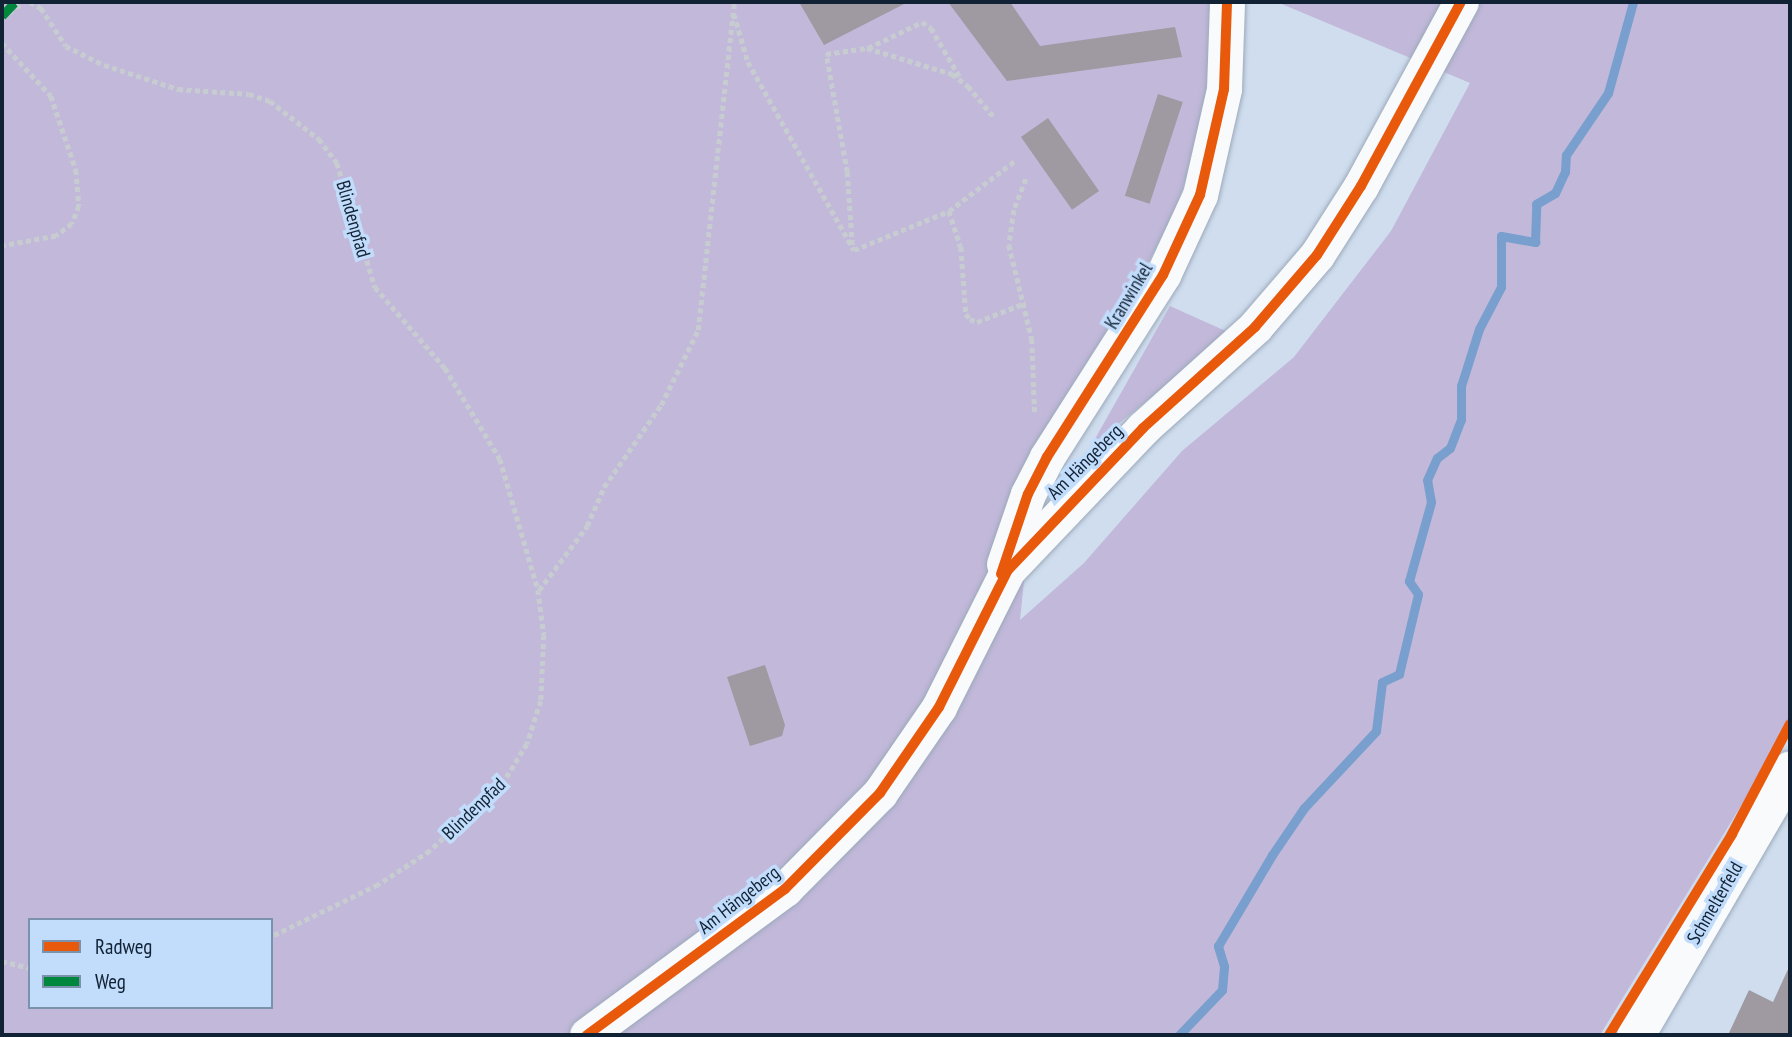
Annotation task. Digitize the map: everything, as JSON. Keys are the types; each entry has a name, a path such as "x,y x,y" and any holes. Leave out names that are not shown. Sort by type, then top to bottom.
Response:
{"main road":[{"name":"Schmelterfeld","path":"1636,1035 1790,769"}],"street":[{"name":"Kranwinkel","path":"997,586 1028,494 1047,457 1163,275 1200,195 1224,89 1227,2"},
{"name":"Am Hängeberg","path":"587,1035 785,889 855,822 900,768 939,707 997,586 1045,527 1143,428 1255,327 1296,281 1361,186 1461,2"}],"path":[{"path":"8,12 9,2"},
{"path":"2,18 23,2"},
{"path":"538,590 587,526 604,487 661,405 698,330 734,2"},
{"path":"732,9 748,62 852,246 858,251 901,227 949,211 1016,160"},
{"path":"852,246 847,172 826,54 867,48 922,22 931,28 961,79 993,116"},
{"path":"2,43 51,96 70,146 79,206 72,224 56,236 2,246"},
{"path":"867,48 961,79"},
{"path":"1026,179 1014,211 1009,245 1032,339 1035,426"},
{"path":"949,211 961,247 966,314 970,319 977,322 1025,303"},
{"path":"2,961 28,968"}],"shaded area":[{"path":"2,2 1208,2 1216,26 1209,115 1173,216 1056,436 1032,504 1020,620 1084,563 1182,451 1294,357 1391,231 1470,83 1277,2 1790,2 1790,726 1600,1035 2,1035"},
{"path":"1170,306 1230,333 1091,446"}],"building":[{"path":"799,2 908,2 824,45"},
{"path":"948,2 1010,2 1040,46 1175,27 1182,57 1007,81"},
{"path":"1158,94 1183,102 1150,204 1125,196"},
{"path":"1048,118 1099,191 1072,210 1021,137"},
{"path":"765,665 785,725 782,736 750,746 727,677"},
{"path":"1790,965 1790,1035 1728,1035 1749,990 1773,1002"}],"waterway":[{"path":"1179,1035 1222,990 1224,966 1218,946 1272,855 1304,808 1376,731 1382,682 1399,674 1418,594 1409,581 1431,502 1427,480 1437,458 1450,448 1461,420 1461,386 1479,329 1501,287 1501,236 1535,242 1536,204 1555,193 1565,172 1566,155 1608,93 1633,2"}],"marked path":[{"path":"2,16 15,2"}],"cycle path":[{"path":"1001,574 1028,494 1047,457 1163,275 1200,195 1224,89 1227,2"},
{"path":"587,1035 785,889 880,793 939,707 1008,570 1143,428 1255,327 1317,255 1361,186 1461,2"},
{"path":"1609,1035 1732,834 1790,724"}]}
